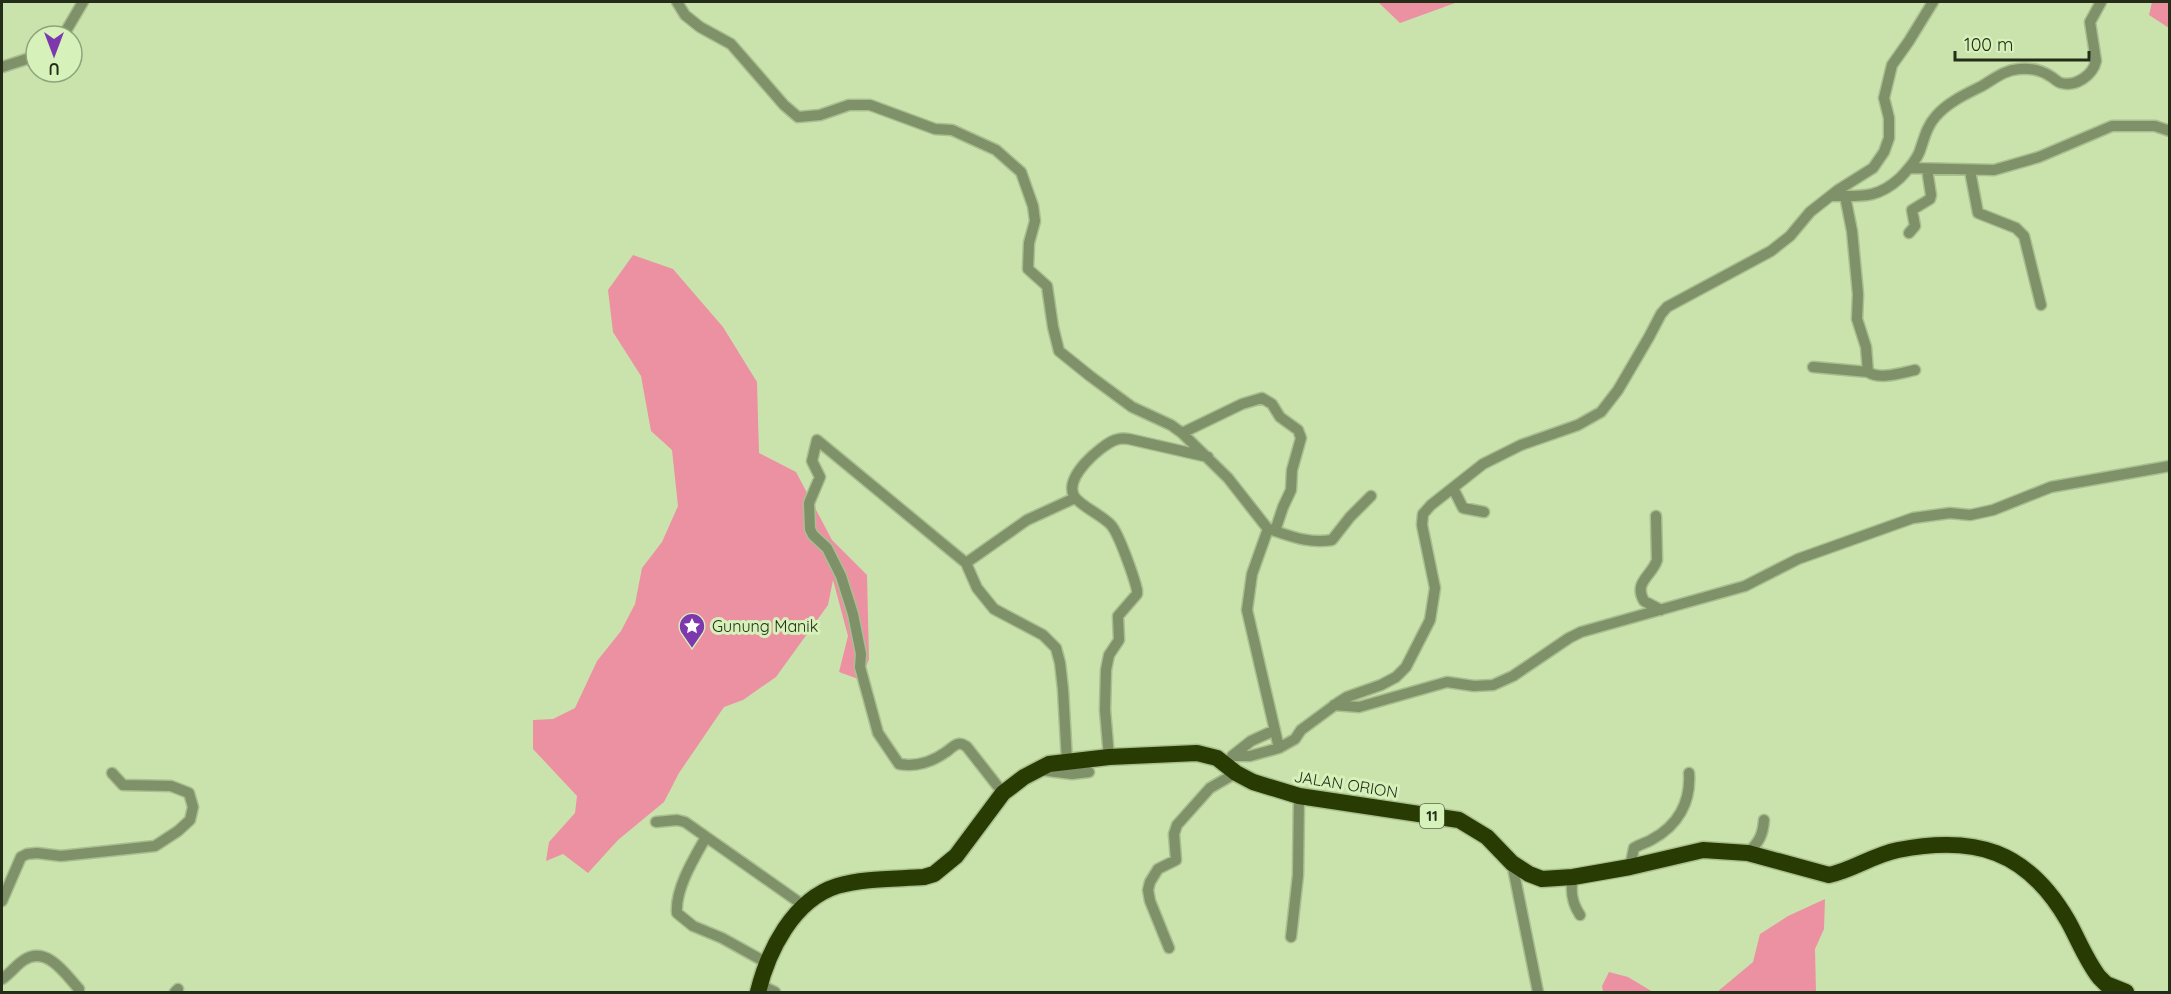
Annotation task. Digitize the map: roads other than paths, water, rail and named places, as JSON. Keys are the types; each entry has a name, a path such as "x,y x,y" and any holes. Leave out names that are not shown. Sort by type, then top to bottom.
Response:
{"highway":[{"name":"JALAN ORION","path":"759,989 767,963 781,936 803,905 821,893 839,886 934,874 956,856 1003,793 1036,769 1049,764 1109,757 1197,753 1217,758 1236,773 1273,789 1299,796 1458,820 1487,837 1512,863 1542,879 1573,877 1630,867 1702,850 1748,853 1829,875 1840,873 1880,854 1898,850 1961,845 1986,848 2003,855 2033,875 2054,898 2098,977 2106,984 2126,993"}],"street":[{"path":"70,24 83,2"},
{"path":"677,2 685,15 700,27 731,44 784,105 798,117 820,115 849,105 870,105 935,129 952,130 996,150 1007,159 1021,172 1026,181 1033,206 1035,221 1029,243 1028,269 1047,286 1059,351 1132,407 1171,425 1182,434 1208,457 1272,530 1303,540 1321,542 1332,540 1371,496"},
{"path":"1217,758 1250,756 1279,748 1295,739 1301,730 1334,705 1347,697 1381,685 1396,677 1406,668 1430,620 1435,588 1422,518 1431,505 1484,464 1507,452 1578,425 1601,412 1618,390 1649,338 1660,314 1667,307 1783,243 1810,212 1849,182 1868,172 1884,152 1889,138 1889,118 1884,98 1892,65 1933,2"},
{"path":"1832,196 1860,197 1883,191 1911,168 1925,132 1936,115 1959,98 2005,72 2017,69 2037,70 2059,83 2068,84 2085,78 2096,61 2090,22 2101,2"},
{"path":"2,67 24,60"},
{"path":"1911,168 1994,170 2018,164 2112,126 2155,126 2169,131"},
{"path":"1909,233 1915,226 1912,210 1930,199 1927,169"},
{"path":"1970,171 1978,213 2016,228 2024,236 2041,305"},
{"path":"1845,196 1852,231 1858,294 1857,320 1866,347 1868,372"},
{"path":"1813,367 1868,372 1874,375 1915,370"},
{"path":"1182,434 1242,404 1262,398 1272,404 1280,417 1298,430 1300,438 1292,470 1291,490 1252,574 1248,610 1279,748"},
{"path":"1109,757 1105,710 1106,670 1109,656 1119,640 1118,616 1137,594 1137,590 1119,540 1111,525 1075,498 1074,480 1084,464 1106,444 1118,438 1208,457"},
{"path":"1003,793 967,747 962,744 957,744 936,759 907,765 899,764 878,734 860,667 861,654 853,614 841,576 827,548 810,529 809,503 820,477 812,460 817,440 966,563 977,588 994,609 1043,635 1056,648 1063,689 1066,762"},
{"path":"1334,705 1359,707 1447,682 1474,686 1493,685 1513,676 1569,638 1598,627 1745,586 1798,559 1913,518 1950,513 1970,515 1993,510 2051,487 2169,466"},
{"path":"1453,488 1463,508 1484,512"},
{"path":"966,563 1028,520 1075,498"},
{"path":"1656,516 1657,560 1640,589 1644,601 1661,610"},
{"path":"1235,756 1251,741 1275,730"},
{"path":"1036,769 1056,773 1089,772"},
{"path":"2,901 21,857 27,854 61,856 155,846 190,820 193,807 189,793 171,786 123,785 112,772"},
{"path":"1630,867 1634,848 1653,839 1673,822 1684,808 1689,791 1689,772"},
{"path":"1169,948 1150,901 1148,890 1150,882 1158,869 1176,860 1174,834 1177,825 1210,788 1236,773"},
{"path":"1290,937 1298,875 1299,796"},
{"path":"656,822 677,820 685,822 803,905"},
{"path":"1748,853 1760,841 1764,831 1764,820"},
{"path":"706,837 693,859 682,886 677,913 693,926 722,938 767,963"},
{"path":"1512,863 1538,993"},
{"path":"1573,877 1572,896 1575,908 1580,915"},
{"path":"2,979 25,960 32,957 45,958 54,960 79,989"},
{"path":"759,989 775,993"}],"place":[{"name":"Gunung Manik","path":"692,649"}]}
